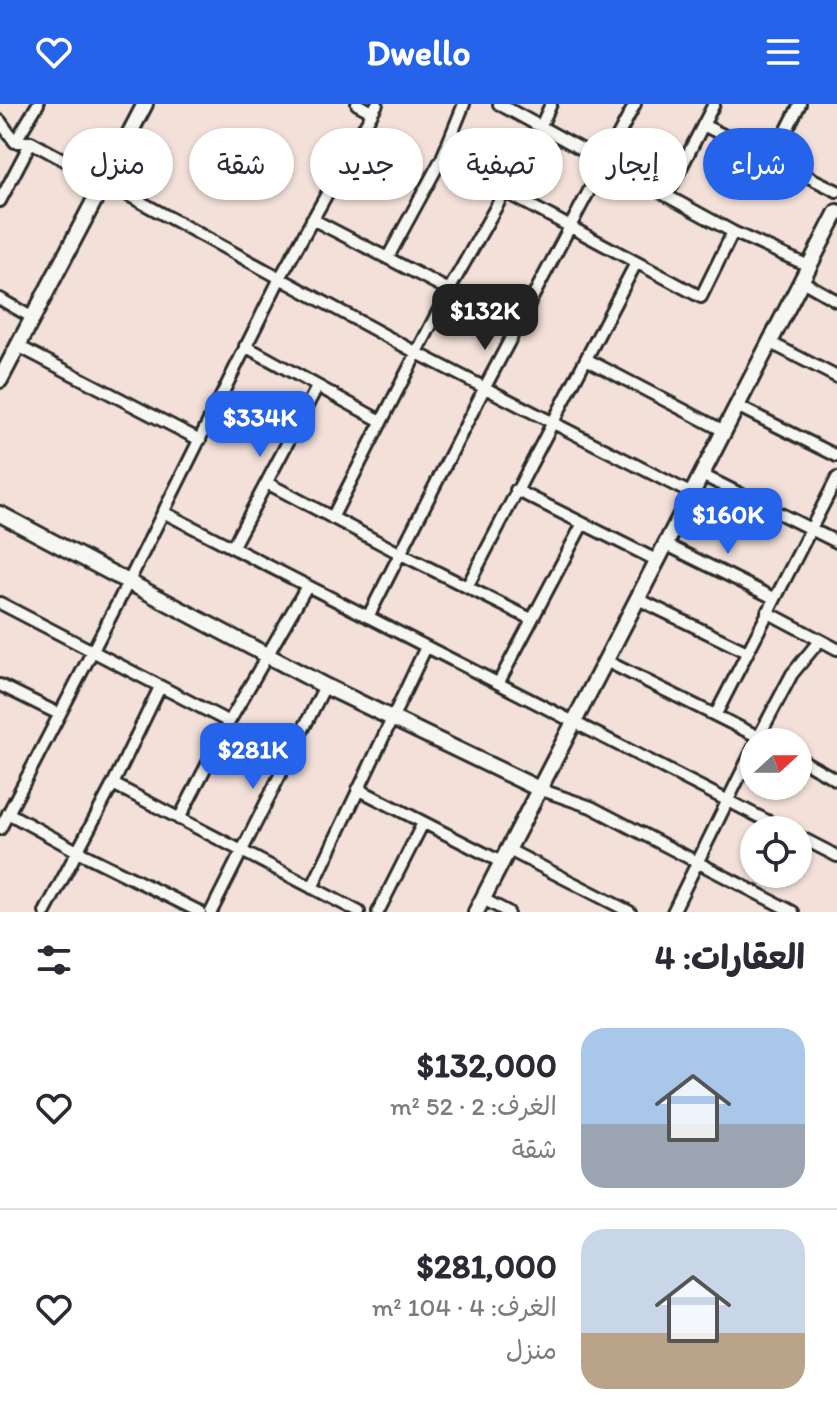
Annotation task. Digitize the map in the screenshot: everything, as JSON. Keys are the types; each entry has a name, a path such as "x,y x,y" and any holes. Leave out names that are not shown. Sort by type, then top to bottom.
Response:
{"street":[{"path":"15,142 38,104"},
{"path":"133,128 145,104"},
{"path":"200,912 77,851 3,822 129,581 280,278 374,108 357,104"},
{"path":"454,128 464,104"},
{"path":"499,104 579,146"},
{"path":"541,126 551,104"},
{"path":"623,128 635,104"},
{"path":"687,156 714,104"},
{"path":"788,128 800,104"},
{"path":"0,121 15,142"},
{"path":"703,125 709,128"},
{"path":"15,142 31,142 62,158"},
{"path":"0,201 3,189 31,142"},
{"path":"388,257 439,164"},
{"path":"814,180 837,191"},
{"path":"0,380 95,200"},
{"path":"139,200 484,389 692,494"},
{"path":"332,518 449,290 500,200"},
{"path":"518,200 701,297 733,232"},
{"path":"368,617 585,200"},
{"path":"676,200 733,232 809,266"},
{"path":"508,912 480,905 836,218"},
{"path":"312,219 449,290"},
{"path":"467,587 636,263"},
{"path":"802,281 837,301"},
{"path":"0,299 33,318"},
{"path":"771,343 837,377"},
{"path":"18,346 200,440"},
{"path":"245,346 381,421"},
{"path":"586,359 724,431"},
{"path":"233,546 317,387"},
{"path":"737,406 837,456"},
{"path":"702,475 837,542"},
{"path":"716,714 837,478"},
{"path":"267,483 531,619"},
{"path":"516,490 658,561"},
{"path":"163,512 757,816"},
{"path":"0,514 325,686 539,789 591,807 793,912"},
{"path":"499,682 582,525"},
{"path":"667,545 774,598"},
{"path":"179,819 229,722 307,586"},
{"path":"638,599 747,652"},
{"path":"0,603 229,722"},
{"path":"767,612 837,649"},
{"path":"767,728 792,674 820,640"},
{"path":"312,888 426,647"},
{"path":"606,661 716,714 740,729"},
{"path":"0,685 59,714"},
{"path":"211,912 325,686"},
{"path":"45,912 160,687"},
{"path":"812,766 837,780"},
{"path":"673,912 740,779"},
{"path":"113,784 359,912"},
{"path":"358,789 423,823 630,912"},
{"path":"378,912 423,823"},
{"path":"812,843 837,856"}]}
